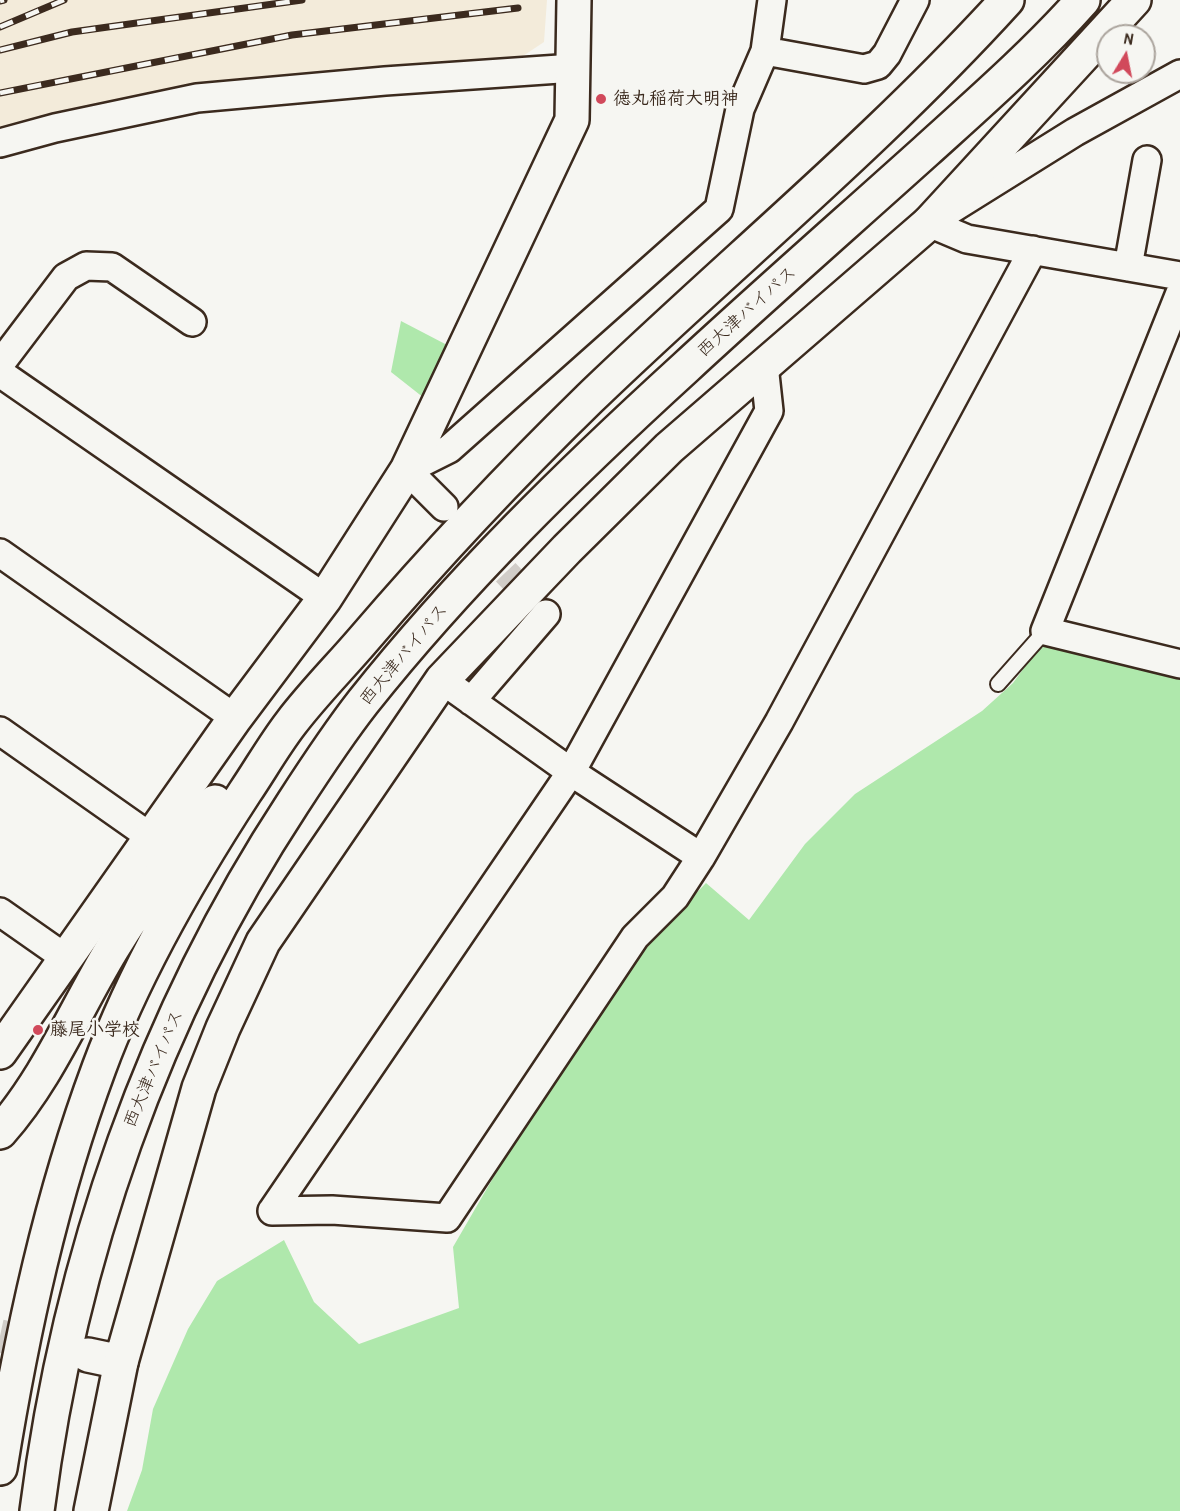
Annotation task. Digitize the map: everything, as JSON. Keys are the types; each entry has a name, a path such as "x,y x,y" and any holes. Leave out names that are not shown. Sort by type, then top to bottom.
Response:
{"main road":[{"path":"0,1052 235,718 325,598 407,470 572,120 574,0"},
{"path":"0,1468 16,1369 32,1297 71,1149 101,1063 131,995 211,844 291,724 417,577 503,484 591,397 856,156 964,48 1007,0"},
{"name":"西大津バイパス","path":"37,1511 69,1325 119,1155 176,1013 221,922 267,842 310,777 360,705 428,624 544,499 685,367 972,109 1083,0"},
{"path":"91,1511 121,1362 199,1088 228,1017 263,942 442,680 567,549 669,448 929,223 1134,0"},
{"path":"0,1132 24,1104 112,949 145,898 255,748 291,724"},
{"path":"88,1355 121,1362"}],"street":[{"path":"444,507 407,470 449,449 719,209 740,109 765,51 772,0"},
{"path":"765,51 864,69 878,64 888,54 915,0"},
{"path":"0,143 55,128 197,98 385,81 574,68"},
{"path":"929,223 1075,132 1180,74"},
{"path":"1128,267 1147,160"},
{"path":"929,223 967,239 1180,276"},
{"path":"764,365 769,411 571,772 272,1211 332,1210 447,1218 634,937 675,897 701,857 779,722 1033,250"},
{"path":"0,364 66,277 86,266 112,267 192,322"},
{"path":"1180,293 1045,631 1180,664"},
{"path":"0,374 325,598"},
{"path":"0,553 235,718"},
{"path":"471,701 546,614"},
{"path":"442,680 571,772 701,857"},
{"path":"0,731 152,838"},
{"path":"0,912 66,959"}],"lane":[{"path":"998,684 1045,631"}],"shaded area":[{"path":"0,0 547,0 544,42 520,58 116,107 0,128"}],"green space":[{"path":"401,321 449,346 424,398 391,372"},
{"path":"1048,645 1180,676 1180,1511 127,1511 142,1470 153,1409 188,1329 217,1281 284,1240 314,1302 359,1344 459,1308 453,1247 558,1066 618,979 649,942 706,883 749,920 805,844 855,794 982,711 1013,683 1037,650"}],"tunnel":[{"path":"449,513 539,607"},
{"path":"0,1336 88,1355"}],"railway":[{"path":"0,1 4,0"},
{"path":"0,27 64,0"},
{"path":"0,50 72,32 302,0"},
{"path":"0,93 292,35 518,8"}],"place":[{"name":"徳丸稲荷大明神","path":"601,99"},
{"name":"藤尾小学校","path":"38,1030"}]}
